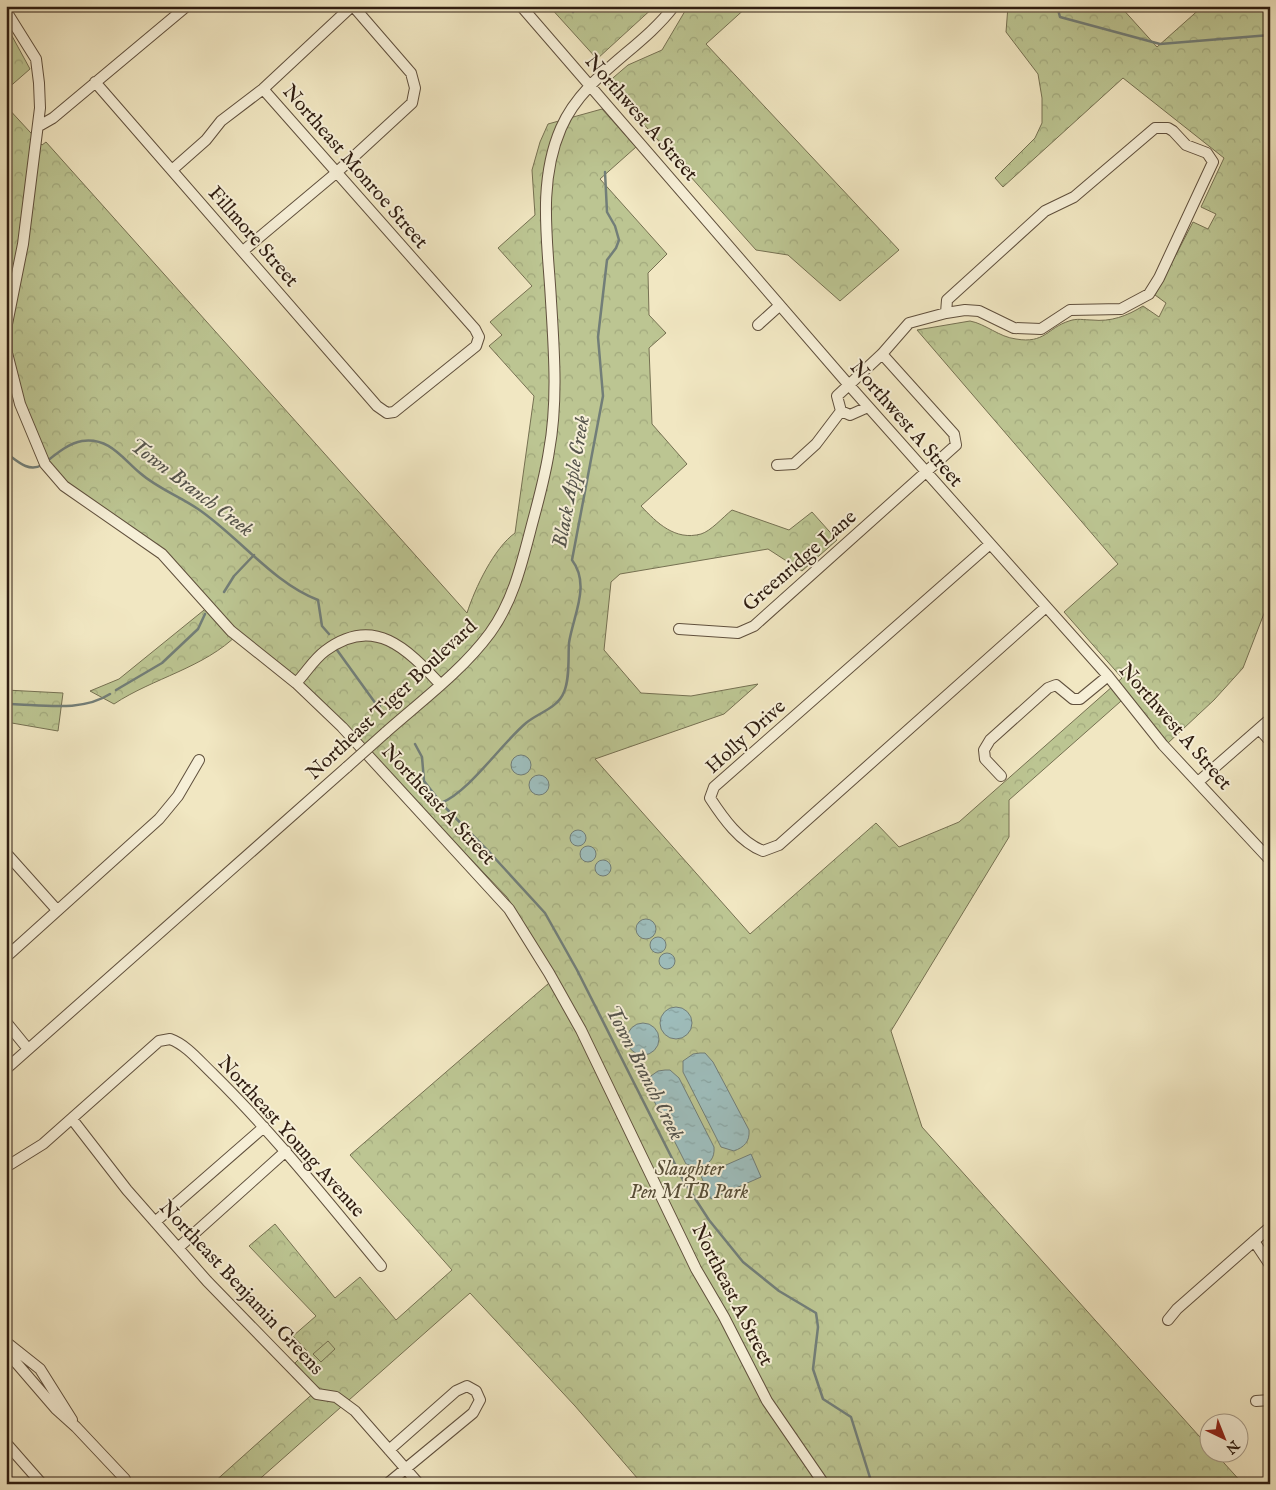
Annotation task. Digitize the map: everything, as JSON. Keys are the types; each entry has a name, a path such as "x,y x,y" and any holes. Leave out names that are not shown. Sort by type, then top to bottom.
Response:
{"street":[{"path":"39,126 52,118 186,6"},
{"path":"243,252 402,116 412,103 415,88 411,73 352,6"},
{"name":"Northeast Monroe Street","path":"352,6 263,89 475,329 479,337 476,346 437,380 394,412 387,413"},
{"name":"Northwest A Street","path":"521,6 779,306 1108,676 1163,744 1270,860"},
{"name":"Northeast Tiger Boulevard","path":"6,1069 385,734 480,646 491,632 507,604 518,577 550,450 555,372 546,228 545,195 548,164 561,127 590,86 674,6"},
{"name":"Northeast A Street","path":"6,11 36,59 40,83 39,126 23,244 7,324 6,340 8,361 17,394 43,459 64,486 162,554 231,631 296,683 342,728 509,909 529,939 581,1030 696,1269 724,1317 766,1400 824,1484"},
{"name":"Fillmore Street","path":"95,82 377,406 387,413"},
{"path":"172,170 206,140 221,121 263,89"},
{"path":"841,411 837,396 882,354 908,323 946,313 979,311 1014,328 1041,329 1070,310 1121,308 1149,294 1159,278 1214,162 1207,153 1186,145 1168,128 1155,128 1074,197 1045,211 947,300 946,313"},
{"path":"758,325 779,306"},
{"name":"Greenridge Lane","path":"679,629 738,633 754,626 956,445 956,438 882,354"},
{"path":"841,411 850,415 868,407"},
{"path":"777,465 794,464 816,444 841,411"},
{"name":"Holly Drive","path":"990,544 714,787 710,798 718,810 750,846 762,851 779,845 1046,607"},
{"path":"296,683 325,651 342,641 370,636 397,644 411,653 440,684"},
{"path":"1002,776 985,759 984,750 990,740 1048,688 1056,685 1073,699 1080,699 1108,676"},
{"path":"1198,782 1270,719"},
{"path":"1259,729 1270,741"},
{"path":"6,957 159,819 178,796 199,760"},
{"path":"6,853 58,910"},
{"path":"6,1022 28,1049"},
{"name":"Northeast Young Avenue","path":"72,1119 159,1041 170,1039 186,1048 264,1127 381,1266"},
{"path":"6,1167 43,1144 72,1119"},
{"name":"Northeast Benjamin Greens","path":"72,1119 126,1190 207,1281 317,1394 343,1401 419,1484"},
{"path":"155,1222 264,1127"},
{"path":"178,1248 286,1152"},
{"path":"1168,1320 1177,1309 1270,1227"},
{"path":"1254,1241 1270,1265"},
{"path":"6,1342 40,1369 76,1427"},
{"path":"6,1351 56,1409 76,1427 125,1479 125,1484"},
{"path":"387,1484 473,1413 478,1407 480,1400 476,1391 467,1386 456,1391 389,1450"},
{"path":"1256,1401 1270,1400"},
{"path":"6,1443 42,1484"}],"green space":[{"path":"549,6 655,6 597,59"},
{"path":"688,6 748,6 706,44 899,250 840,301 788,255 756,250 607,83 628,65 662,50"},
{"name":"Slaughter Pen MTB Park","path":"1008,6 1120,6 1157,47 1203,6 1270,6 1270,169 1265,175 1270,180 1270,598 1243,668 1214,700 1168,743 1129,694 1009,800 1009,837 891,1031 922,1127 1198,1435 1198,1462 1223,1462 1243,1484 634,1484 638,1479 575,1406 470,1293 254,1484 212,1484 318,1389 295,1363 307,1351 293,1336 316,1316 249,1246 275,1224 335,1298 360,1277 396,1320 452,1270 350,1155 556,977 507,897 383,767 277,673 238,634 210,656 114,704 90,691 119,679 209,606 161,555 58,478 38,446 6,363 6,106 42,145 46,142 467,613 486,569 500,548 515,533 534,396 489,346 502,335 490,322 532,286 498,248 535,215 532,170 540,142 548,124 602,109 636,147 600,179 667,254 648,273 649,315 666,333 649,348 652,424 687,464 641,506 653,519 667,529 675,533 692,536 709,530 732,510 789,530 812,512 837,540 802,571 768,549 620,574 611,582 604,650 641,693 691,696 758,684 724,714 595,759 750,934 876,823 899,847 959,822 1122,678 1064,612 1118,564 917,330 970,321 1004,336 1026,340 1040,337 1072,320 1112,319 1131,313 1143,306 1159,317 1166,303 1155,295 1193,222 1208,229 1216,214 1201,207 1224,158 1123,78 1003,187 995,178 1035,138 1042,123 1042,98 1038,74 1006,32"},
{"path":"6,25 30,69 6,90"},
{"path":"6,690 63,693 58,731 6,722"},
{"path":"328,1341 335,1349 321,1362 313,1354"}],"water":[{"path":"517,755 525,755 531,761 531,769 525,775 517,775 511,769 511,761"},
{"path":"539,775 546,778 549,785 546,792 539,795 532,792 529,785 532,778"},
{"path":"578,830 586,838 578,846 570,838"},
{"path":"588,846 596,854 588,862 580,854"},
{"path":"603,860 611,868 603,876 595,868"},
{"path":"642,919 650,919 656,925 656,933 650,939 642,939 636,933 636,925"},
{"path":"658,937 666,945 658,953 650,945"},
{"path":"667,953 675,961 667,969 659,961"},
{"path":"676,1007 682,1008 687,1012 691,1017 691,1029 687,1034 682,1038 676,1039 670,1038 665,1034 661,1029 660,1023 661,1017 665,1012 670,1008"},
{"path":"643,1023 649,1024 654,1028 658,1033 658,1045 654,1050 649,1054 643,1055 637,1054 632,1050 628,1045 627,1039 628,1033 632,1028 637,1024"},
{"path":"705,1053 713,1062 749,1130 746,1144 734,1151 721,1147 683,1072 683,1061 693,1054"},
{"path":"670,1070 679,1078 714,1147 711,1160 699,1168 686,1164 648,1089 648,1078 658,1071"},
{"path":"751,1154 761,1177 711,1199 701,1176"}],"waterway":[{"name":"Black Apple Creek","path":"573,12 575,6"},
{"path":"1057,6 1060,17 1160,44 1270,35"},
{"name":"Black Apple Creek","path":"441,803 463,789 526,723 557,702 561,698 566,686 569,643 580,590 580,580 572,560 603,396 598,337 607,260 616,248 619,240 615,226 607,212 605,172"},
{"name":"Town Branch Creek","path":"46,462 63,449 77,442 92,441 107,445 161,488 191,504 213,520 271,571 302,592 318,600 322,626 329,634"},
{"name":"Town Branch Creek","path":"6,453 27,467 42,465"},
{"path":"224,592 234,576 254,555"},
{"path":"116,690 162,663 198,629 205,614"},
{"name":"Town Branch Creek","path":"337,650 376,704 380,706"},
{"path":"11,704 75,705 99,700 110,694"},
{"name":"Town Branch Creek","path":"415,744 422,757 424,781 441,803 545,913 577,970 683,1180 709,1220 743,1262 779,1291 816,1313 818,1327 813,1369 823,1399 851,1417 872,1484"}]}
